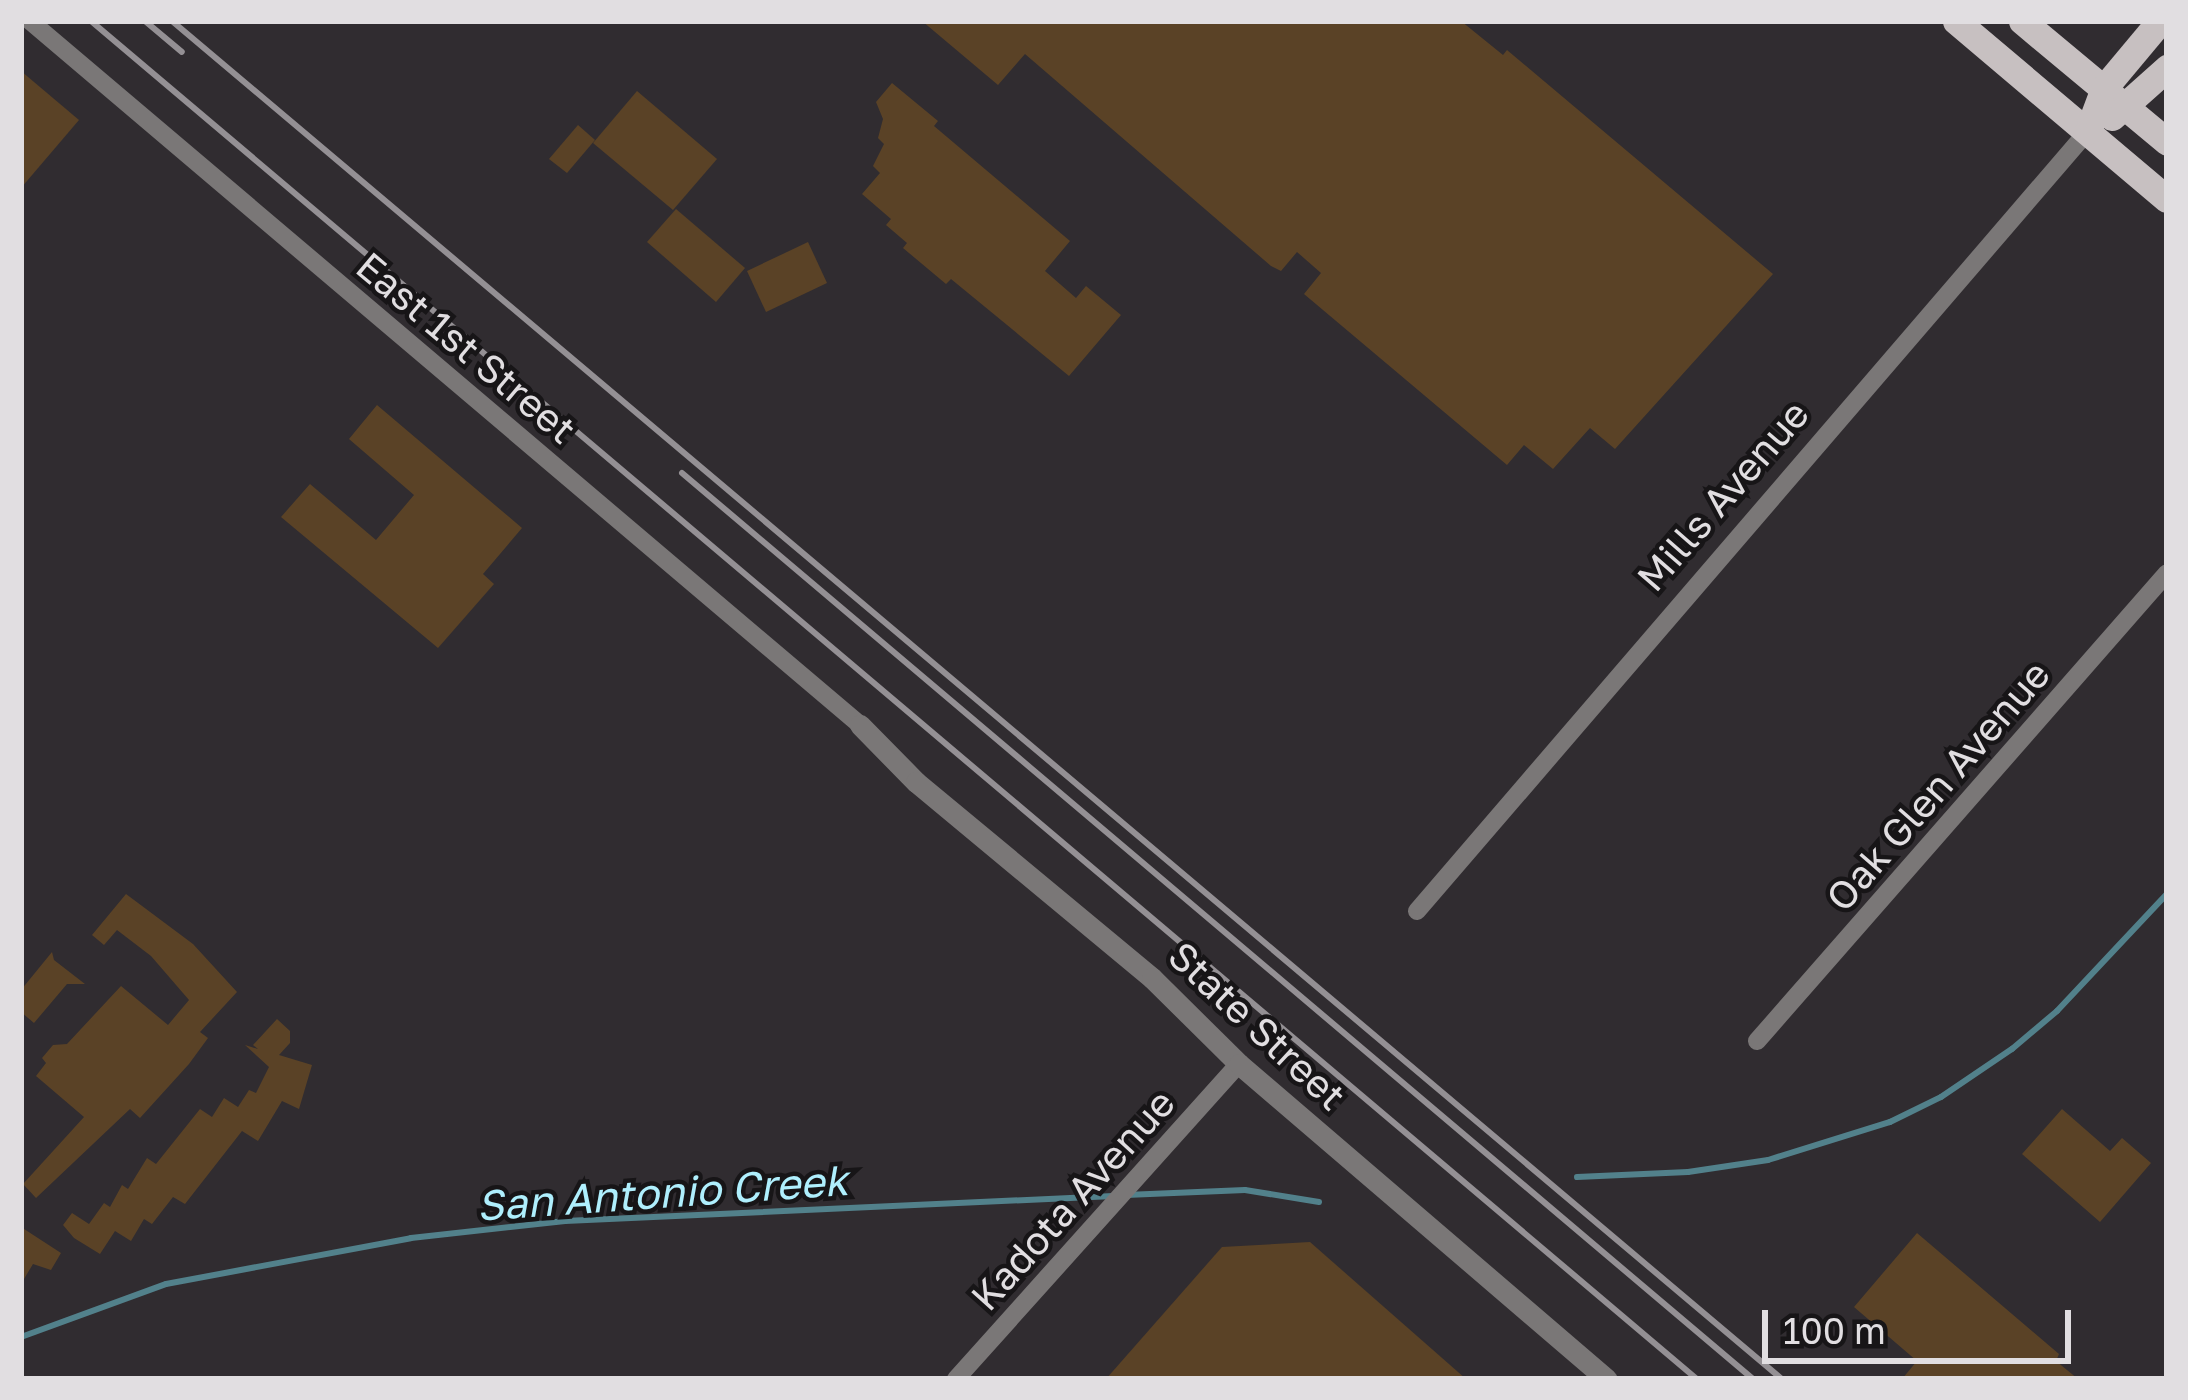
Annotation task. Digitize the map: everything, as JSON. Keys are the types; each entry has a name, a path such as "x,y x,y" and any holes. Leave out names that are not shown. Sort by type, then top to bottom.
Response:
{"main road":[{"path":"1956,21 2167,199"},
{"path":"2022,21 2167,142"},
{"name":"Mills Avenue","path":"2088,131 2104,88 2160,21"},
{"name":"Mills Avenue","path":"2088,131 2128,109 2167,68"}],"street":[{"name":"East 1st Street","path":"30,21 860,725"},
{"name":"Mills Avenue","path":"1417,911 2088,131"},
{"name":"Oak Glen Avenue","path":"1757,1041 2167,573"},
{"name":"State Street","path":"860,725 916,782 1152,978 1239,1064 1606,1379"},
{"name":"Kadota Avenue","path":"956,1379 1239,1064"}],"building":[{"path":"922,21 1461,21 1503,55 1507,50 1773,274 1615,449 1590,428 1553,469 1524,445 1507,465 1304,294 1321,273 1297,252 1281,271 1271,266 1025,54 998,85"},
{"path":"21,71 79,120 21,188"},
{"path":"892,83 938,121 934,126 1070,241 1045,271 1076,298 1086,286 1121,315 1069,376 951,279 946,284 903,248 907,243 886,225 891,219 862,194 880,173 873,166 884,144 878,138 883,119 876,102"},
{"path":"637,91 717,159 673,210 593,143"},
{"path":"578,125 595,140 567,173 549,159"},
{"path":"676,209 745,268 716,302 647,242"},
{"path":"808,242 827,283 766,312 747,271"},
{"path":"377,405 522,528 483,574 494,584 438,648 281,517 310,484 376,540 414,495 349,439"},
{"path":"126,894 193,944 237,992 200,1032 208,1038 189,1064 140,1118 130,1109 36,1198 23,1184 84,1117 36,1076 46,1063 42,1058 53,1045 67,1044 121,986 168,1025 189,1000 151,956 117,930 104,945 92,935"},
{"path":"52,952 54,960 85,984 67,984 34,1023 21,1012 21,990"},
{"path":"277,1019 290,1031 290,1043 279,1055 312,1065 299,1109 282,1101 258,1141 242,1131 185,1204 173,1197 152,1224 144,1219 131,1241 115,1231 100,1254 74,1238 63,1225 72,1213 89,1224 104,1203 110,1207 122,1185 128,1189 147,1158 156,1164 200,1109 212,1117 224,1098 238,1107 249,1090 256,1093 269,1067 245,1045 258,1049 253,1045"},
{"path":"2062,1109 2110,1151 2122,1138 2151,1163 2100,1222 2022,1154"},
{"path":"21,1227 61,1253 51,1270 33,1264 21,1284"},
{"path":"1917,1233 2059,1354 2056,1361 2078,1379 1902,1379 1917,1361 1854,1307"},
{"path":"1310,1242 1466,1379 1106,1379 1222,1247"}],"waterway":[{"name":"San Antonio Creek","path":"1577,1177 1688,1172 1768,1160 1890,1122 1941,1097 2012,1049 2057,1011 2167,894"},
{"name":"San Antonio Creek","path":"1126,1195 1245,1190 1319,1202"},
{"name":"San Antonio Creek","path":"21,1337 166,1284 411,1238 565,1221 1113,1196"}],"railway":[{"path":"91,21 1697,1379"},
{"path":"145,21 182,52"},
{"path":"172,21 1782,1379"},
{"path":"682,473 1753,1379"}]}
